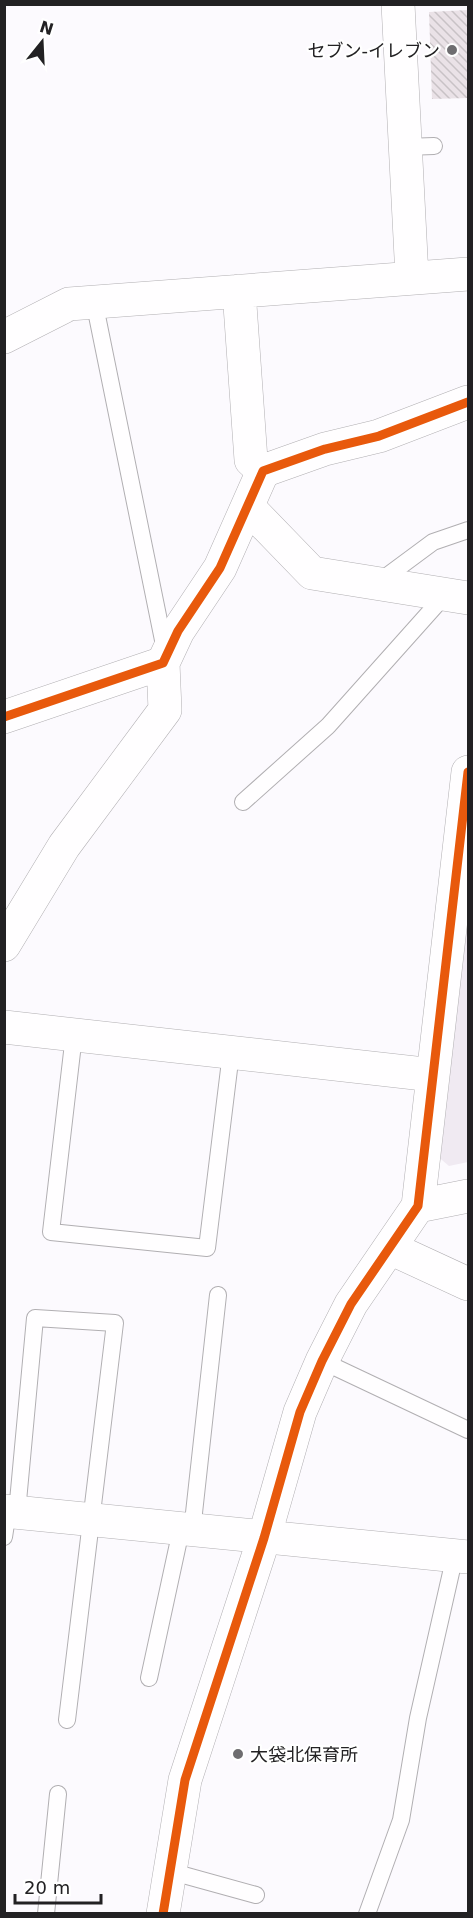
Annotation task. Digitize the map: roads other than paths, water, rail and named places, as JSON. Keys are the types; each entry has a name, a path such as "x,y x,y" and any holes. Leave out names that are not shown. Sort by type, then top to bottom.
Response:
{"street":[{"path":"398,4 420,146 412,277"},
{"path":"4,337 69,304 468,274"},
{"path":"239,291 251,460 263,471"},
{"path":"4,945 64,846 165,710 165,660 178,631 220,568 249,508 263,471 325,449 379,436 468,402"},
{"path":"249,508 312,573 457,596"},
{"path":"4,717 165,660"},
{"path":"163,1914 185,1780 264,1538 300,1412 322,1361 351,1304 418,1206 468,772"},
{"path":"4,1027 433,1075"},
{"path":"418,1206 468,1196"},
{"path":"390,1248 468,1284"},
{"path":"8,1518 92,1521 462,1556"}],"lane":[{"path":"94,301 165,660"},
{"path":"379,582 433,542 468,530"},
{"path":"243,802 328,726 457,596"},
{"path":"75,1035 51,1232 207,1248 231,1053"},
{"path":"149,1678 187,1530 218,1295"},
{"path":"8,1518 35,1318 115,1323 67,1720"},
{"path":"322,1361 468,1430"},
{"path":"367,1914 401,1820 418,1718 462,1556"},
{"path":"45,1914 58,1794"},
{"path":"169,1871 256,1895"}],"place":[{"name":"セブン-イレブン","path":"452,50"},
{"name":"大袋北保育所","path":"238,1754"}]}
